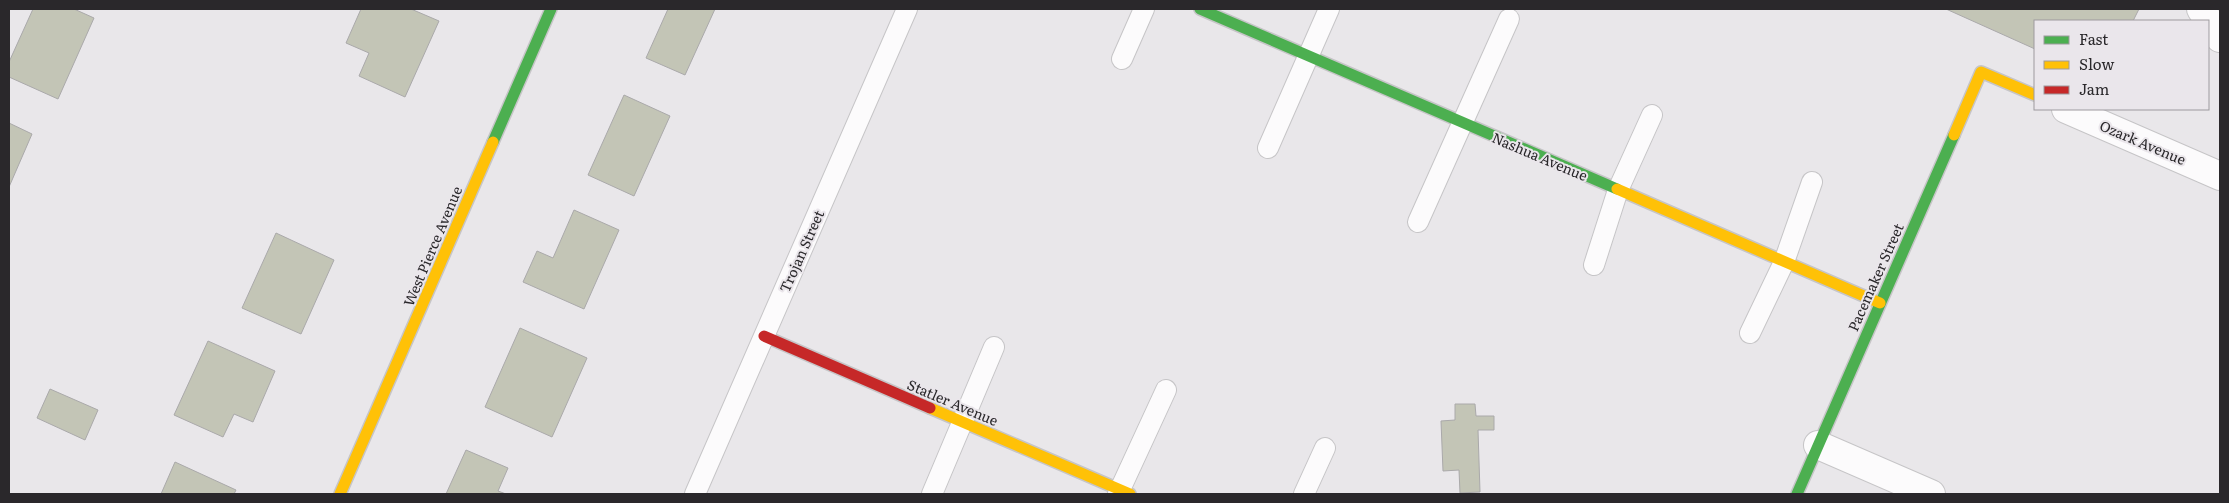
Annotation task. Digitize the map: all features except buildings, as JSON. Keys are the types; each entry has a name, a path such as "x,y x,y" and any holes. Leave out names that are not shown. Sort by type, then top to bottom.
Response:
{"street":[{"name":"West Pierce Avenue","path":"340,494 551,9"},
{"name":"Nashua Avenue","path":"1200,9 1880,303"},
{"path":"2201,9 2208,20"},
{"path":"2209,21 2220,38"},
{"name":"Pacemaker Street","path":"1797,494 1981,72 2034,95"},
{"name":"Ozark Avenue","path":"2068,110 2220,176"},
{"name":"Statler Avenue","path":"764,336 1123,493"},
{"path":"1818,445 1931,494"}],"lane":[{"name":"Trojan Street","path":"696,494 908,9"},
{"path":"1122,58 1144,9"},
{"path":"1268,148 1329,9"},
{"path":"1418,222 1509,19"},
{"path":"1594,265 1618,190 1652,115"},
{"path":"1750,333 1784,262 1812,182"},
{"path":"932,494 994,347"},
{"path":"1123,493 1166,390"},
{"path":"1304,494 1325,448"}],"traffic: fast":[{"path":"493,142 551,9"},
{"path":"1200,9 1617,189"},
{"path":"1797,494 1954,135"}],"traffic: slow":[{"path":"1954,135 1981,72 2034,95"},
{"path":"340,494 493,142"},
{"path":"1617,189 1880,303"},
{"path":"930,408 1130,494"}],"traffic: jam":[{"path":"764,336 930,408"}]}
